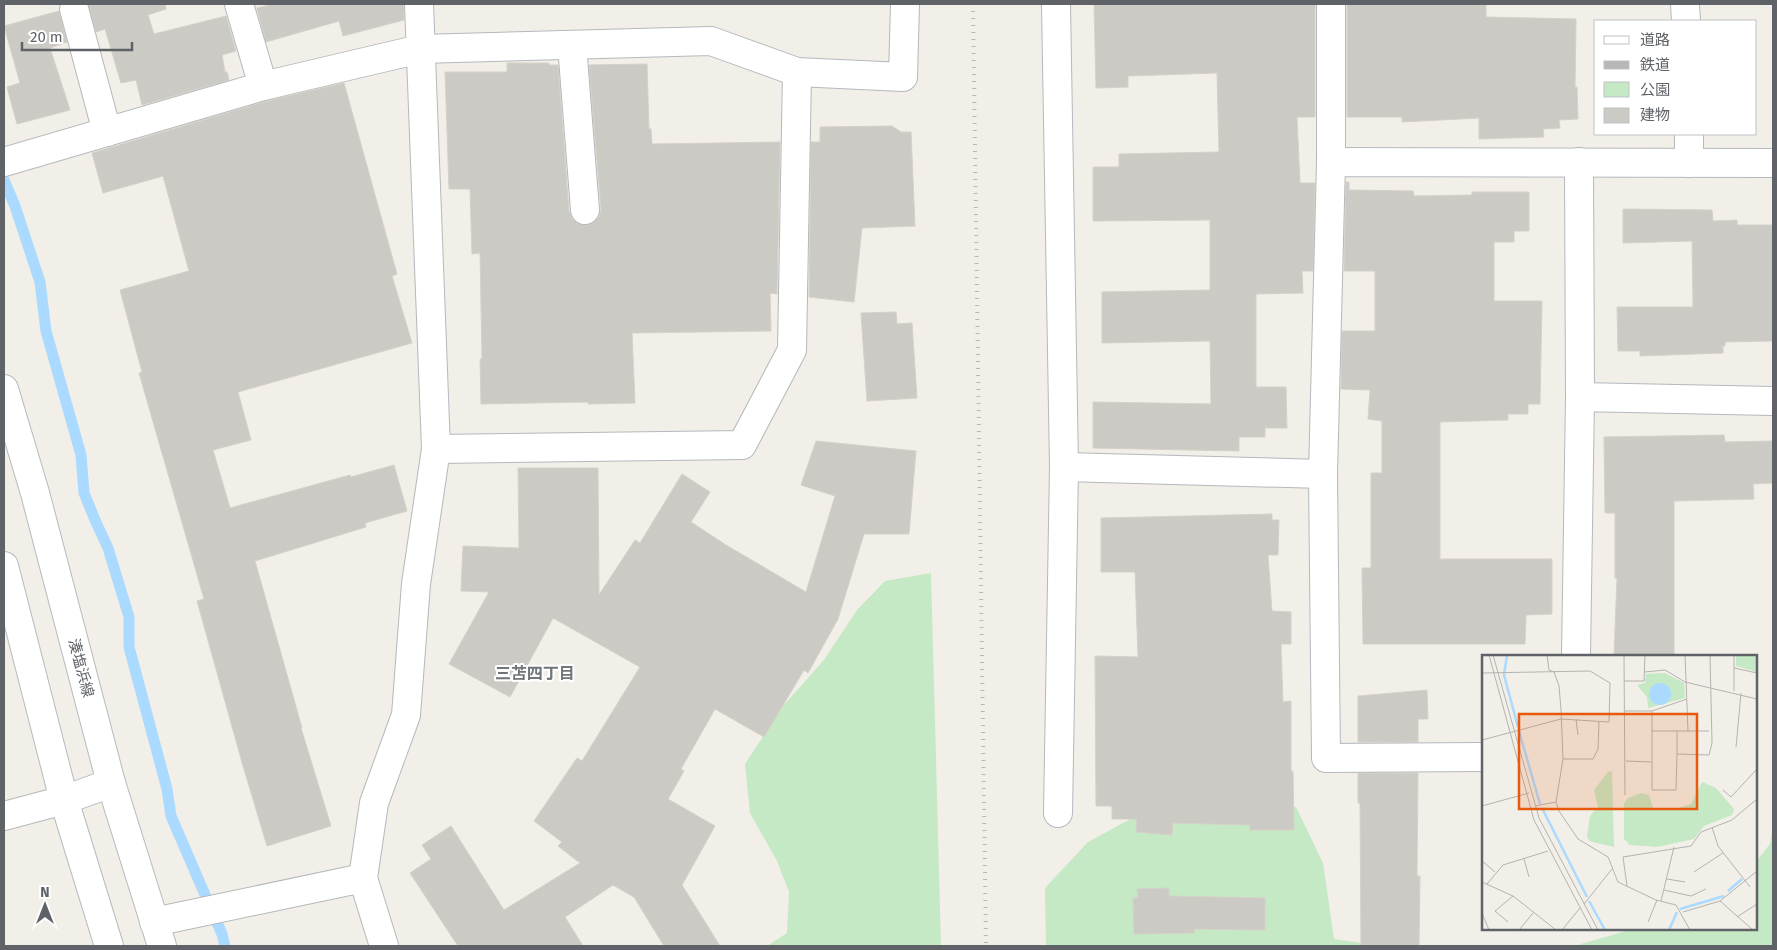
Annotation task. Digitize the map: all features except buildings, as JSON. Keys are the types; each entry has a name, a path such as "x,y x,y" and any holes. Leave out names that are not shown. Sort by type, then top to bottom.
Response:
{"street":[{"path":"239,4 263,86"},
{"path":"384,946 363,878 374,803 406,715 416,584 436,449 419,4"},
{"path":"4,162 263,86 420,49 711,41 797,72 903,77 905,4"},
{"path":"1056,4 1064,467 1058,813"},
{"path":"1331,4 1332,162 1323,474 1326,758 1482,758"},
{"path":"1685,4 1686,20"},
{"path":"74,9 107,132"},
{"path":"572,45 585,210"},
{"path":"436,449 742,445 792,350 797,72"},
{"path":"1689,135 1689,163"},
{"path":"1332,162 1773,163"},
{"path":"1576,655 1580,397 1579,162"},
{"name":"湊塩浜線","path":"4,389 35,493 111,783 158,934"},
{"path":"1580,397 1773,401"},
{"path":"1064,467 1323,474"},
{"path":"4,566 64,800 109,946"},
{"path":"4,816 64,800 111,783"},
{"path":"158,934 363,878"}],"green space":[{"path":"931,573 941,946 767,946 787,933 789,892 777,861 750,813 745,764 783,706 824,660 857,610 885,581"},
{"path":"1215,792 1296,807 1323,863 1334,939 1381,946 1046,946 1045,888 1088,842 1138,815"},
{"path":"1773,826 1773,946 1574,946 1630,930 1757,930 1757,861 1770,844"}],"waterway":[{"path":"4,180 15,206 40,282 46,331 81,455 84,493 108,548 129,617 129,647 167,789 171,816 222,934 225,946"}],"railway":[{"path":"973,4 986,946"}],"district":[{"name":"三苫四丁目","path":"535,673"}]}
